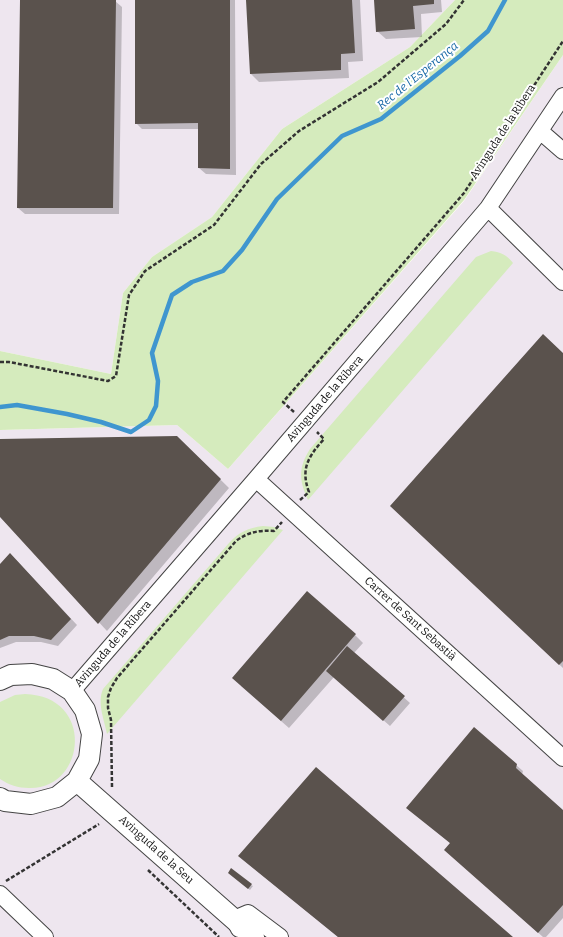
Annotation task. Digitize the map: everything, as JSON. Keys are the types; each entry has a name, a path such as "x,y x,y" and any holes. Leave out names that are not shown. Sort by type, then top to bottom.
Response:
{"street":[{"name":"Avinguda de la Ribera","path":"72,691 256,480 488,208 563,96"},
{"path":"540,131 563,151"},
{"path":"488,208 563,282"},
{"name":"Carrer de Sant Sebastià","path":"256,480 563,758"},
{"path":"0,680 12,675 32,674 53,679 72,691 85,710 92,734 89,759 77,781 56,798 31,804 5,801 0,798"},
{"name":"Avinguda de la Seu","path":"77,781 238,928 254,937"},
{"path":"3,888 45,937"},
{"path":"238,928 248,913 280,937"}],"path":[{"path":"0,362 9,362 108,381 116,376 129,295 145,271 214,225 261,164 299,131 378,82 446,24 464,0"},
{"name":"Avinguda de la Ribera","path":"283,402 464,193 563,42"},
{"path":"309,492 306,479 308,462 312,454 324,439"},
{"path":"112,788 111,720 108,708 108,697 111,688 236,541 244,535 255,531 274,531"},
{"path":"3,888 96,827"},
{"path":"145,867 219,937"}],"shaded area":[{"path":"0,0 455,0 410,47 282,129 212,217 152,257 123,293 111,374 0,351"},
{"path":"563,55 563,937 0,937 0,430 177,425 228,469 464,201"}],"green space":[{"path":"455,0 563,0 563,55 464,200 228,469 177,425 0,430 0,351 111,374 123,293 152,257 212,217 282,129 410,47"},
{"path":"491,251 504,254 513,263 308,500 301,474 303,462 310,449 476,257"},
{"path":"263,526 283,530 107,734 101,705 101,694 103,689 229,543 244,531"},
{"path":"25,694 48,699 64,710 72,725 75,742 72,760 62,774 48,785 29,788 14,786 0,779 0,702 15,695"}],"building":[{"path":"20,0 116,0 113,208 17,208"},
{"path":"135,0 230,0 230,169 198,168 198,123 135,124"},
{"path":"246,0 352,0 355,53 341,54 341,70 250,74"},
{"path":"374,0 434,0 434,4 413,6 415,29 376,32"},
{"path":"543,334 563,353 563,661 559,665 390,506"},
{"path":"177,436 221,479 98,624 0,517 0,439"},
{"path":"10,553 71,619 51,640 34,636 9,636 0,640 0,564"},
{"path":"307,591 356,634 281,721 232,678"},
{"path":"347,646 405,696 383,721 326,671"},
{"path":"474,727 517,764 516,768 563,810 563,905 538,933 444,850 450,843 406,808"},
{"path":"316,767 513,937 338,937 238,856"},
{"path":"231,868 252,884 248,889 228,873"}],"waterway":[{"name":"Rec de l'Esperança","path":"0,407 17,405 67,414 101,422 131,432 149,420 156,406 158,381 152,353 172,295 192,282 223,271 242,250 277,199 342,136 381,119 460,56 488,31 505,0"}]}
